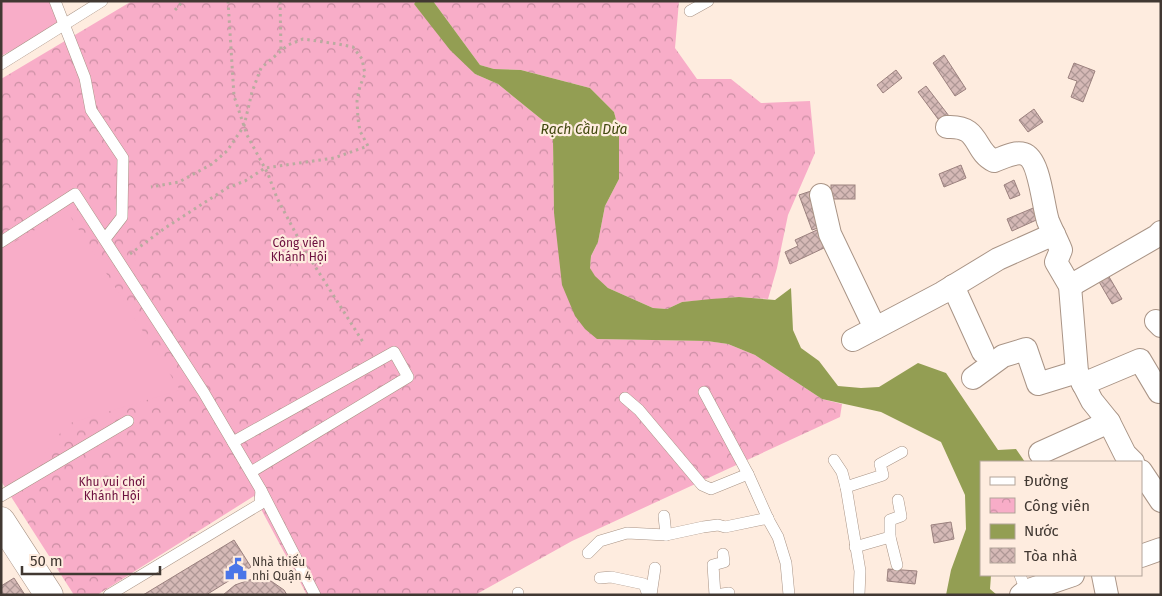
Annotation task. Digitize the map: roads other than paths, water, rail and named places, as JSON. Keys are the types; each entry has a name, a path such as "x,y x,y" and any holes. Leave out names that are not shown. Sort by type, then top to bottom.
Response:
{"street":[{"path":"947,127 958,126 972,133 987,158 994,161 1013,154 1024,154 1029,157 1036,169 1048,221 1061,250 1056,262 1070,286 1080,378 1092,401 1109,422 1125,454 1131,461"},
{"path":"821,195 830,234 876,328"},
{"path":"1070,286 1161,232"},
{"path":"853,340 953,286 998,259 1054,234"},
{"path":"953,286 983,352"},
{"path":"973,378 1003,356 1026,349 1038,384 1080,378 1140,360 1159,392 1161,391"},
{"path":"1040,453 1109,422"},
{"path":"1142,473 1152,497"},
{"path":"1,520 49,595"},
{"path":"1142,556 1161,549"},
{"path":"1022,587 1069,576"},
{"path":"1103,576 1107,595"}],"lane":[{"path":"55,1 85,78 91,110 123,158 122,217 105,239"},
{"path":"1,64 102,1"},
{"path":"690,11 708,1"},
{"path":"1,242 76,194 204,393 261,490 315,595"},
{"path":"233,442 394,352 408,377 251,472"},
{"path":"704,392 748,474 778,537 786,563 789,595"},
{"path":"625,398 639,410 702,485 711,489 748,474"},
{"path":"1,496 128,421"},
{"path":"846,487 883,475 880,464 902,452"},
{"path":"834,460 842,472 846,487 860,572 859,595"},
{"path":"108,595 260,504 261,490"},
{"path":"897,565 890,537 890,520 901,516 898,500"},
{"path":"664,516 666,535"},
{"path":"588,553 600,541 622,534 666,535 703,527 718,525 725,527 768,518"},
{"path":"855,547 890,537"},
{"path":"723,554 724,562 714,565 715,595 729,593 729,595"},
{"path":"650,595 655,568"},
{"path":"600,578 611,577 644,584 650,595"}],"water":[{"name":"Rạch Cầu Dừa","path":"416,1 433,1 480,65 494,69 521,70 590,88 614,112 619,131 619,179 605,206 598,242 591,256 590,268 595,276 608,288 653,308 667,309 682,302 711,299 739,297 775,300 791,288 793,330 801,348 819,361 838,386 879,387 918,363 946,373 998,450 1016,449 1024,461 980,461 980,576 991,576 990,589 997,595 946,595 951,570 966,529 965,495 941,442 881,412 822,399 755,355 728,344 707,341 597,339 585,329 575,316 562,285 554,213 553,141 546,123 498,84 475,74 450,50 414,4"}],"place":[{"name":"Nhà thiếu nhi Quận 4","path":"236,569"}],"park label":[{"name":"Công viên Khánh Hội","path":"299,250"},
{"name":"Khu vui chơi Khánh Hội","path":"112,489"}]}
